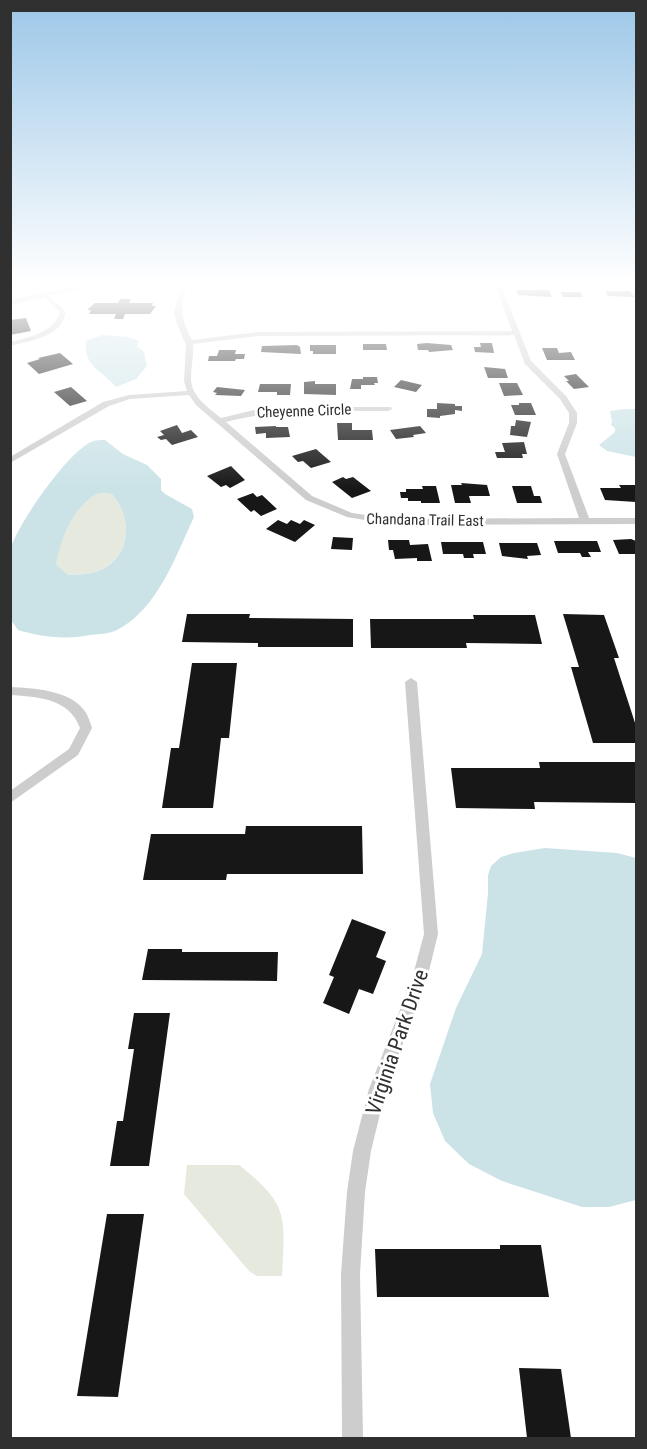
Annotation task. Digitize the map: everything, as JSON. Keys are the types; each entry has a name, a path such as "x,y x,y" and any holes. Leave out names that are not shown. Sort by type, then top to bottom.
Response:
{"street":[{"path":"10,461 106,404 129,397 191,393 186,376 190,353"},
{"path":"525,353 534,371 565,399 573,412 574,418 562,445 561,454 585,521"},
{"name":"Chandana Trail East","path":"191,393 309,498 327,508 354,517 394,522 636,521"},
{"name":"Cheyenne Circle","path":"220,421 254,412 277,409 388,409"},
{"name":"Virginia Park Drive","path":"352,1438 352,1244 359,1169 388,1057 423,971 431,934 411,682"},
{"path":"10,691 31,692 63,701 79,711 86,728 74,752 10,798"}],"shaded area":[{"path":"99,493 112,494 124,515 126,526 122,548 108,566 96,572 68,575 55,563 61,543 82,505"},
{"path":"187,1165 239,1165 267,1191 275,1202 283,1225 282,1276 257,1276 249,1271 184,1194"}],"water":[{"path":"87,353 144,353 147,366 136,379 116,387 91,363"},
{"path":"636,409 636,457 607,451 599,445 615,432 615,428 611,425 610,411"},
{"path":"105,440 123,454 147,465 161,479 161,490 165,494 192,509 194,517 173,564 144,609 117,630 81,637 63,637 18,630 11,620 10,550 15,539 32,508 69,460 91,442","holes":["99,493 112,494 124,515 126,527 122,548 108,566 96,572 68,575 56,564 61,543 70,523 82,505 90,498"]},
{"path":"545,848 617,853 636,858 636,1200 609,1207 582,1207 502,1181 469,1164 445,1141 433,1113 430,1084 456,1008 482,954 488,875 491,866 501,857"}],"building":[{"path":"60,353 73,364 39,374 27,363 40,359 38,358"},
{"path":"218,353 245,354 244,359 235,361 208,361 209,356 217,356"},
{"path":"313,353 336,353 336,354"},
{"path":"544,353 571,353 575,360 547,360"},
{"path":"484,367 505,369 508,378 488,378"},
{"path":"576,374 589,387 574,389 566,381 569,381 564,376"},
{"path":"363,377 377,377 378,383 361,385 361,389 350,389 352,379 363,379"},
{"path":"401,380 422,385 416,392 394,387"},
{"path":"315,381 315,384 336,384 336,395 304,394 304,382"},
{"path":"499,383 517,383 523,395 504,396"},
{"path":"260,384 291,384 290,395 258,392"},
{"path":"71,387 87,401 70,406 54,392"},
{"path":"217,387 245,390 241,396 215,395 217,393 213,392"},
{"path":"437,403 462,406 462,411 455,410 455,414 440,416 440,418 427,417 427,409 437,409"},
{"path":"519,403 531,403 536,415 515,415 511,405 519,405"},
{"path":"516,420 531,422 527,437 510,435 511,426 515,426"},
{"path":"337,423 352,423 352,430 372,430 373,440 338,440"},
{"path":"177,425 182,433 191,430 198,437 172,445 166,439 161,440 157,437 164,435 160,431"},
{"path":"420,426 426,433 413,435 414,437 396,439 390,430"},
{"path":"255,427 288,427 290,437 266,438 266,433 256,434"},
{"path":"524,442 527,454 522,454 523,458 497,458 495,452 505,452 502,443"},
{"path":"316,449 331,462 311,468 303,461 298,462 292,456"},
{"path":"231,466 245,480 230,488 226,485 221,487 207,476"},
{"path":"343,477 346,479 353,477 371,491 352,498 332,482"},
{"path":"461,483 487,485 490,496 469,496 471,503 455,503 451,485 462,485"},
{"path":"619,485 635,485 636,502 605,500 600,488 621,488"},
{"path":"422,486 436,486 440,503 421,503 421,501 408,501 408,498 401,498 400,492 406,492 406,489 423,489"},
{"path":"512,486 531,486 534,496 540,496 542,503 517,503"},
{"path":"253,493 257,497 262,495 277,509 261,516 254,510 251,512 237,499"},
{"path":"278,520 287,524 291,520 300,524 304,520 315,525 295,542 266,529"},
{"path":"333,537 353,538 352,550 331,549"},
{"path":"388,540 409,540 410,545 428,544 432,561 417,561 417,558 395,559 393,550 389,550"},
{"path":"613,540 636,541 636,554 619,554"},
{"path":"554,541 597,541 601,552 588,552 591,557 582,557 580,553 558,553"},
{"path":"441,542 483,542 486,554 473,554 474,558 464,558 463,554 443,554"},
{"path":"499,543 537,543 541,555 527,556 528,559 502,556"},
{"path":"187,614 250,614 249,618 353,619 353,647 258,647 258,643 182,642"},
{"path":"563,614 604,615 619,658 614,658 636,726 636,743 593,743 571,667 579,667"},
{"path":"473,615 535,615 542,644 466,643 467,648 371,648 370,619 474,619"},
{"path":"192,663 237,663 229,738 221,738 213,808 162,808 171,748 179,748"},
{"path":"539,762 636,762 636,803 534,802 535,809 456,808 451,768 540,768"},
{"path":"246,826 362,826 363,874 227,874 226,880 143,880 151,834 245,834"},
{"path":"352,919 386,932 376,957 386,961 373,994 359,989 349,1014 323,1003 334,977 329,975"},
{"path":"148,949 182,949 182,952 278,952 277,981 142,980"},
{"path":"134,1013 170,1013 149,1166 110,1166 117,1121 123,1121 134,1049 128,1049"},
{"path":"107,1214 144,1214 118,1397 77,1396"},
{"path":"500,1245 541,1245 549,1297 377,1297 375,1249 500,1249"},
{"path":"519,1368 561,1369 571,1438 527,1438"}]}
